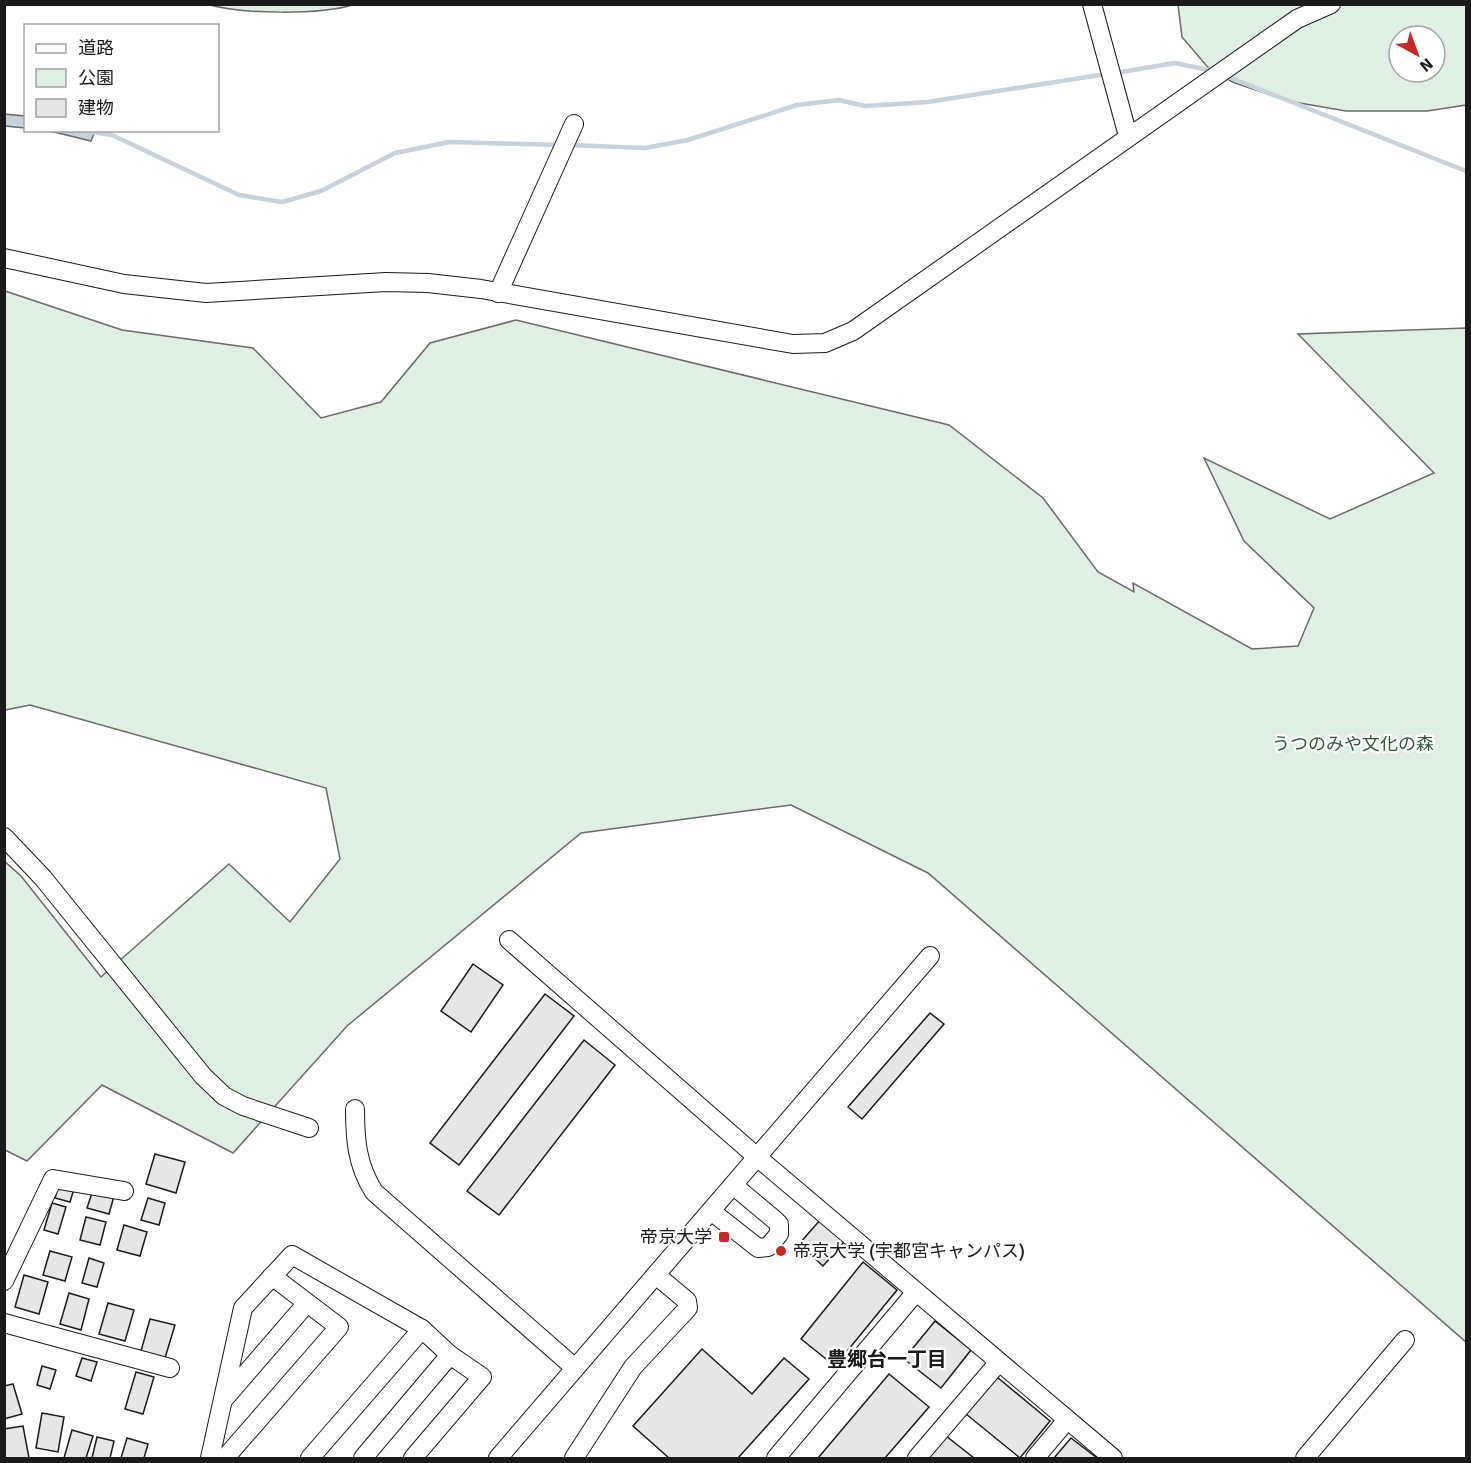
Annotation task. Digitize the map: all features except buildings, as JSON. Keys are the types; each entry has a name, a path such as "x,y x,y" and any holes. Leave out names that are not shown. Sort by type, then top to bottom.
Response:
{"street":[{"path":"1092,4 1128,136"},
{"path":"4,258 124,284 206,293 386,282 428,283 498,292 793,344 825,343 853,331 1297,19 1331,4"},
{"path":"498,292 574,124"},
{"path":"4,837 44,878 210,1083 224,1096 243,1106 309,1128"},
{"path":"509,940 757,1158 1113,1458"},
{"path":"498,1458 930,956"},
{"path":"355,1109 356,1143 363,1174 374,1192 575,1368"},
{"path":"4,1281 11,1250 53,1179 124,1191"},
{"path":"711,1211 758,1248 768,1247 779,1234 776,1221 733,1185"},
{"path":"210,1458 243,1308 292,1256 422,1329 450,1355 482,1377 413,1458"},
{"path":"574,1458 633,1367 688,1308 687,1301 656,1275"},
{"path":"225,1458 339,1327 272,1276"},
{"path":"777,1458 916,1292"},
{"path":"223,1400 308,1303"},
{"path":"4,1323 170,1368"},
{"path":"310,1458 422,1329"},
{"path":"1305,1458 1405,1340"},
{"path":"363,1458 450,1355"},
{"path":"917,1458 999,1362"},
{"path":"1035,1458 1067,1420"}],"green space":[{"path":"210,5 352,5 302,12 261,12"},
{"path":"1178,5 1466,5 1466,105 1427,111 1346,111 1288,101 1235,83 1211,71 1182,37"},
{"name":"うつのみや文化の森","path":"5,291 122,330 253,348 321,418 381,402 430,343 516,320 949,425 1043,498 1098,572 1134,592 1133,583 1252,649 1298,646 1314,608 1244,541 1204,458 1330,519 1434,473 1298,334 1466,328 1466,1342 928,873 791,805 581,833 347,1026 233,1153 102,1085 27,1161 5,1150 4,861 21,876 101,977 229,864 290,922 340,859 326,788 30,705 5,710"}],"shaded area":[{"path":"4,114 24,116 24,128 5,126"},
{"path":"54,132 87,132 94,134 91,141"}],"waterway":[{"path":"1115,73 1175,63 1213,71"},
{"path":"569,145 645,148 688,140 797,105 839,100 865,106 928,102 1106,74"},
{"path":"1226,76 1466,171"},
{"path":"91,132 112,135 239,195 282,202 321,191 395,153 449,142 561,145"}],"place":[{"name":"帝京大学","path":"724,1237"},
{"name":"帝京大学 (宇都宮キャンパス)","path":"781,1251"}],"district":[{"name":"豊郷台一丁目","path":"887,1359"}]}
